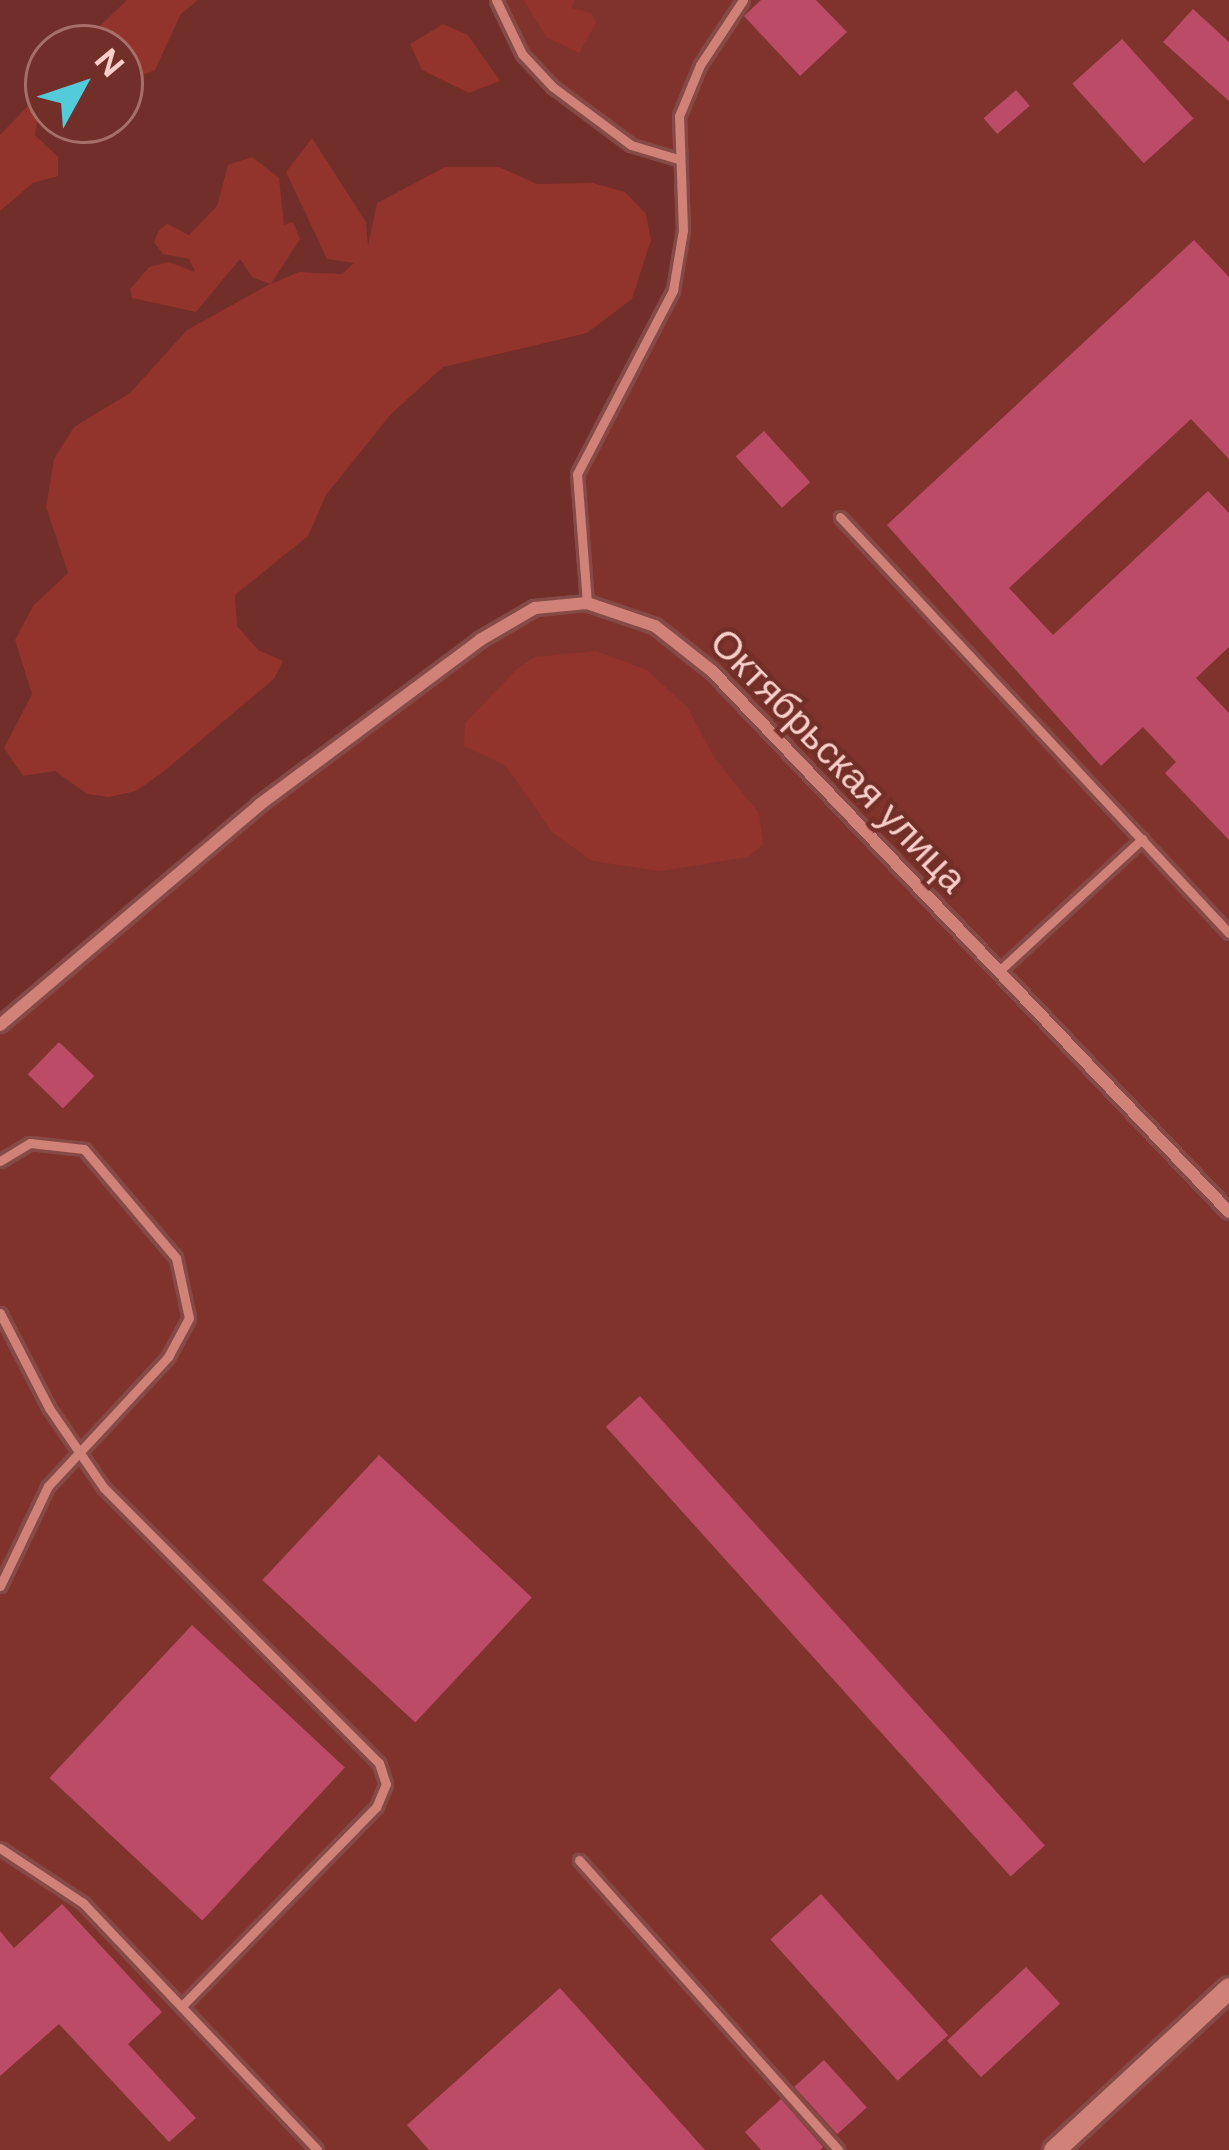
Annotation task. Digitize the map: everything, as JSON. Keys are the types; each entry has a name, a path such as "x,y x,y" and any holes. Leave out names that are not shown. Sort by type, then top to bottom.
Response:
{"street":[{"name":"Октябрьская улица","path":"0,1025 260,805 480,640 535,608 587,604 624,612 686,646 1229,1213"},
{"path":"1054,2150 1229,1988"}],"lane":[{"path":"496,0 522,54 554,87 631,145 678,159"},
{"path":"587,604 577,474 673,290 683,230 678,159 686,92 743,0"},
{"path":"840,517 1229,933"},
{"path":"999,970 1142,839"},
{"path":"0,1161 30,1142 84,1149 176,1258 189,1318 182,1338 77,1454 30,1515 0,1586"},
{"path":"0,1313 77,1454 136,1527 380,1763 386,1784 376,1807 184,2004"},
{"path":"0,1848 83,1903 184,2004 317,2150"},
{"path":"579,1861 838,2150"}],"shaded area":[{"path":"127,0 198,0 181,14 155,70 144,75 144,24 102,24"},
{"path":"496,0 1229,0 1229,2150 0,2150 0,1025 259,805 512,619 587,603 577,474 673,290 680,258 678,160 598,126 522,54"},
{"path":"524,0 575,0 571,8 591,13 596,23 579,53 546,37"},
{"path":"443,24 468,35 500,81 469,93 422,70 410,44"},
{"path":"24,110 24,144 44,144 58,157 58,176 33,183 0,211 0,135"},
{"path":"312,138 366,222 368,246 377,203 445,167 499,167 537,184 593,183 625,192 646,214 651,240 632,299 587,333 443,367 391,414 326,495 308,536 235,595 237,626 258,650 283,661 274,679 163,772 136,791 109,797 87,794 55,771 23,776 4,748 32,694 15,640 33,606 68,573 46,507 54,459 74,427 130,393 187,330 270,284 252,277 240,259 196,312 132,298 130,289 149,267 169,262 195,272 189,259 163,254 154,242 159,230 167,224 189,235 217,206 228,165 252,157 279,178 284,225 293,222 300,239 271,284 299,272 342,274 354,263 327,259 286,172"},
{"path":"596,651 647,670 687,707 715,759 759,813 763,844 748,857 660,871 592,861 553,833 505,765 464,746 465,723 517,669 535,657"}],"building":[{"path":"761,0 816,0 847,32 800,76 744,16"},
{"path":"1193,9 1229,42 1229,101 1163,42"},
{"path":"1122,39 1194,119 1144,163 1072,84"},
{"path":"1016,90 1030,106 997,134 984,118"},
{"path":"1194,240 1229,277 1229,459 1191,419 1009,588 1053,635 1208,491 1229,513 1229,647 1196,678 1229,713 1229,840 1165,773 1176,762 1143,727 1101,766 887,525"},
{"path":"764,431 810,482 782,508 736,456"},
{"path":"59,1042 94,1076 63,1108 28,1074"},
{"path":"640,1396 1045,1846 1011,1876 606,1427"},
{"path":"379,1455 532,1598 415,1723 262,1580"},
{"path":"192,1625 345,1768 202,1920 49,1778"},
{"path":"821,1894 948,2035 898,2081 770,1940"},
{"path":"62,1904 162,2012 128,2044 196,2118 169,2142 59,2024 0,2076 0,1931 14,1948"},
{"path":"1026,1967 1060,2004 981,2077 947,2041"},
{"path":"560,1988 705,2150 429,2150 407,2125"},
{"path":"824,2060 867,2108 837,2134 794,2087"},
{"path":"781,2099 823,2147 820,2150 761,2150 745,2132"}]}
